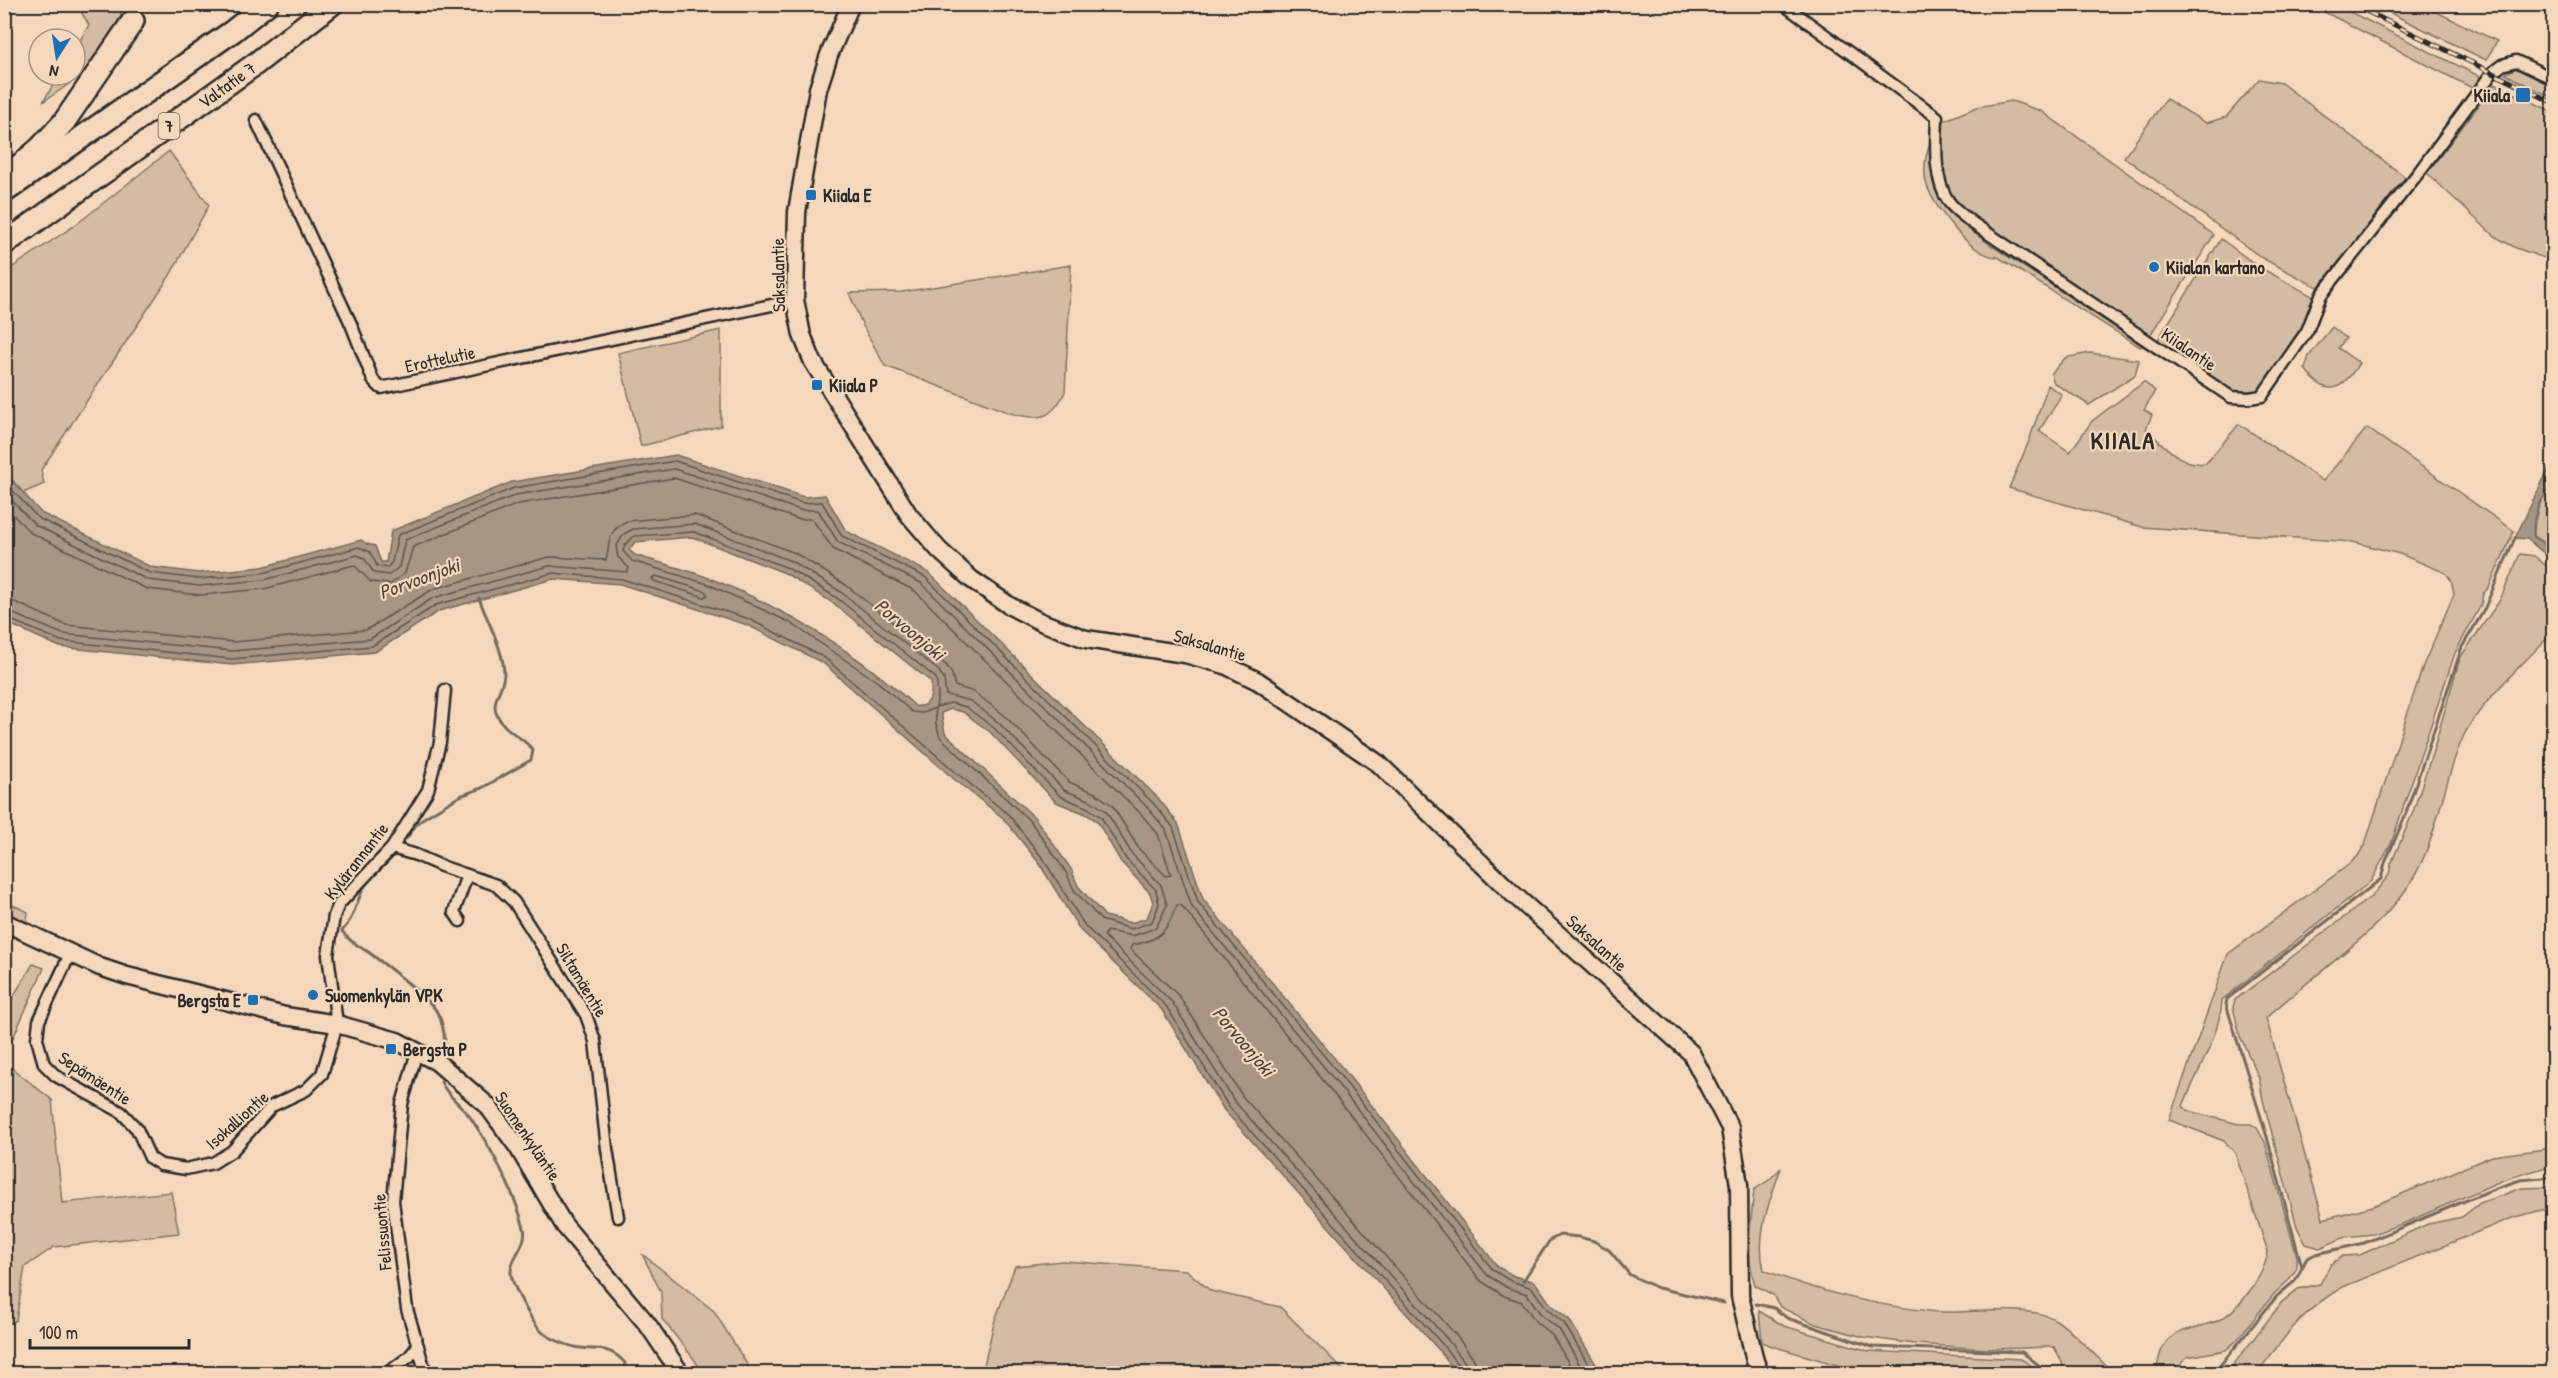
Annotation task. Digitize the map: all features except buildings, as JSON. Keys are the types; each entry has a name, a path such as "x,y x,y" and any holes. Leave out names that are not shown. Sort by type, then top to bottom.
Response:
{"highway":[{"name":"7","path":"4,192 224,38 267,4"},
{"name":"Valtatie 7","path":"4,244 254,65 332,4"},
{"path":"4,178 40,148 64,122 133,21"}],"street":[{"name":"Saksalantie","path":"851,4 829,54 810,125 797,212 795,300 802,335 813,362 903,505 939,550 971,579 1010,606 1041,622 1086,639 1185,654 1225,665 1258,681 1379,764 1512,893 1691,1053 1730,1128 1740,1185 1740,1296 1760,1374"},
{"name":"Kiialantie","path":"1783,4 1937,117 1936,143 1940,179 1949,202 1971,222 2231,397 2262,396 2307,331 2321,295 2420,172 2492,74 2502,65 2516,61 2553,79"},
{"name":"Erottelutie","path":"256,120 351,324 373,380 381,388 795,300"},
{"name":"Kylärannantie","path":"338,1024 328,955 334,916 339,904 392,848 428,790 440,742 445,690"},
{"name":"Siltamäentie","path":"392,848 496,885 514,902 586,1016 593,1031 607,1149 618,1217"},
{"path":"460,921 454,912 466,875"},
{"name":"Suomenkyläntie","path":"4,922 70,954 127,976 285,1016 338,1024 397,1041 454,1074 486,1105 516,1146 564,1225 648,1325 681,1374"},
{"name":"Sepämäentie","path":"70,954 39,1021 37,1039 44,1064 56,1076 121,1112 137,1129 150,1158 160,1165 186,1169"},
{"name":"Isokalliontie","path":"186,1169 213,1163 232,1151 272,1106 306,1090 315,1083 322,1074 338,1024"},
{"name":"Felissuontie","path":"417,1051 402,1104 393,1201 407,1309 426,1374"},
{"path":"386,1374 409,1357 418,1347"}],"shaded area":[{"path":"77,5 120,5 121,16 87,72 87,28 89,25"},
{"path":"2311,5 2336,5 2481,77 2474,89"},
{"path":"2374,5 2422,5 2497,41 2486,60"},
{"path":"2516,68 2553,87 2553,98 2505,74"},
{"path":"2259,79 2281,83 2405,177 2319,288 2262,258 2124,157 2166,99 2206,123 2226,117"},
{"path":"2495,84 2553,112 2553,261 2516,248 2494,236 2427,173"},
{"path":"52,87 65,87 43,102"},
{"path":"2012,101 2041,111 2214,235 2149,337 1973,218 1952,197 1943,169 1941,140 1943,121 1977,107"},
{"path":"1931,139 1933,182 1945,204 1963,225 2144,346 2140,347 1998,257 1977,250 1956,231 1938,207 1927,186 1925,162"},
{"path":"169,151 209,205 169,277 41,470 44,484 23,493 5,472 4,273 78,223"},
{"path":"2221,239 2259,267 2316,298 2303,328 2260,391 2232,392 2157,341"},
{"path":"1071,265 1065,392 1055,408 1043,416 1036,417 1010,413 885,366 863,326 849,293 902,292"},
{"path":"2332,327 2346,338 2338,348 2359,363 2353,373 2340,385 2327,388 2313,379 2305,369 2309,356"},
{"path":"721,330 721,426 641,446 618,353"},
{"path":"2090,353 2139,360 2135,375 2089,405 2054,383 2051,374 2065,358"},
{"path":"2144,382 2155,391 2144,410 2152,415 2146,429 2173,454 2189,462 2206,463 2239,424 2323,481 2367,428 2514,531 2489,587 2483,594 2481,605 2455,653 2391,844 2371,881 2222,1000 2217,1027 2183,1106 2188,1111 2239,1124 2251,1124 2257,1128 2265,1142 2297,1257 2297,1268 2226,1350 2187,1357 2182,1362 2180,1374 2156,1373 2163,1346 2179,1333 2217,1321 2234,1309 2256,1282 2268,1252 2235,1153 2224,1141 2169,1120 2228,954 2347,866 2358,856 2365,844 2423,666 2454,594 2451,580 2446,573 2400,554 2353,542 2142,527 2009,488 2029,441 2048,385 2062,395 2039,431 2070,452 2092,421"},
{"path":"2553,486 2553,548 2534,536 2538,508 2544,496"},
{"path":"2520,554 2534,556 2553,571 2553,632 2493,695 2471,722 2457,752 2429,843 2414,877 2401,897 2346,952 2266,1018 2323,1219 2373,1206 2492,1156 2553,1148 2553,1165 2503,1180 2407,1222 2373,1234 2345,1237 2320,1248 2306,1244 2297,1227 2259,1078 2240,1036 2233,1007 2235,1000 2372,896 2389,875 2433,751 2460,658 2500,600"},
{"path":"4,901 28,912 26,927 5,917"},
{"path":"33,964 44,968 5,1056 5,1010"},
{"path":"4,1062 52,1100 62,1203 171,1192 179,1233 54,1247 25,1267 16,1320 5,1326"},
{"path":"1781,1168 1765,1218 1761,1244 1764,1270 1824,1291 1887,1305 1944,1312 2012,1311 2043,1315 2056,1320 2114,1373 2064,1373 2062,1362 2054,1347 1987,1349 1915,1344 1864,1337 1815,1324 1780,1307 1773,1295 1755,1285 1749,1249 1754,1190"},
{"path":"2553,1187 2553,1210 2542,1210 2512,1218 2343,1287 2305,1315 2257,1373 2227,1373 2282,1302 2298,1289 2320,1284 2331,1264 2343,1256 2360,1255 2428,1224 2462,1217 2480,1203 2522,1188"},
{"path":"642,1254 714,1311 748,1366 742,1373 703,1373 662,1319 661,1292"},
{"path":"1063,1261 1186,1270 1211,1291 1280,1307 1346,1373 982,1373 994,1323 1015,1266"},
{"path":"1759,1311 1784,1326 1869,1351 2021,1359 2044,1373 1865,1373 1762,1342"}],"water":[{"name":"Porvoonjoki","path":"676,455 804,497 825,495 846,531 928,572 1158,798 1178,823 1203,899 1344,1070 1498,1267 1514,1276 1535,1282 1552,1306 1569,1319 1601,1373 1456,1373 1438,1349 1224,1110 1162,1010 1080,930 1039,863 1003,818 955,780 823,663 747,625 620,584 553,579 439,611 375,652 232,665 60,647 5,622 5,472 41,513 151,567 199,573 262,567 361,540 375,546 381,562 386,562 391,531 512,482","holes":["692,537 785,573 833,603 931,682 931,696 927,703 915,706 844,650 764,602 709,578 635,555 629,550 635,542","951,709 963,712 990,732 1056,802 1097,821 1121,862 1150,893 1153,903 1147,918 1131,923 1105,916 1078,886 1071,869 1035,818 945,733 941,713"]},
{"path":"2553,460 2553,485 2539,503 2534,519 2533,536 2553,549 2553,561 2527,539 2515,538"}],"waterway":[{"path":"2302,1267 2267,1137 2226,1004 2227,999 2381,879 2385,863 2405,816 2462,647 2483,612 2515,538"},
{"path":"407,838 425,817 460,796 482,788 531,760 533,750 504,726 495,710 504,674 503,665 498,645 479,598"},
{"path":"396,853 366,884 350,920 342,931 351,941 371,954 425,998 441,1020 445,1044"},
{"path":"441,1082 478,1129 502,1171 514,1200 525,1234 511,1271 518,1293 533,1321 542,1332 562,1343 613,1353 625,1363 624,1374"},
{"path":"2213,1374 2277,1296 2295,1281 2307,1258 2364,1243 2520,1180 2554,1177"},
{"path":"1523,1281 1550,1240 1560,1235 1579,1237 1594,1241 1609,1250 1630,1275 1658,1288 1724,1303"},
{"path":"1756,1304 1774,1308 1787,1318 1873,1347 2022,1352 2050,1374"}],"railway":[{"path":"2352,4 2554,103"}],"place":[{"name":"Kiiala","path":"2523,95"},
{"name":"Kiiala E","path":"811,195"},
{"name":"Kiialan kartano","path":"2154,267"},
{"name":"Kiiala P","path":"817,385"},
{"name":"Suomenkylän VPK","path":"313,995"},
{"name":"Bergsta E","path":"253,1000"},
{"name":"Bergsta P","path":"391,1049"}],"district":[{"name":"KIIALA","path":"2123,440"}]}
